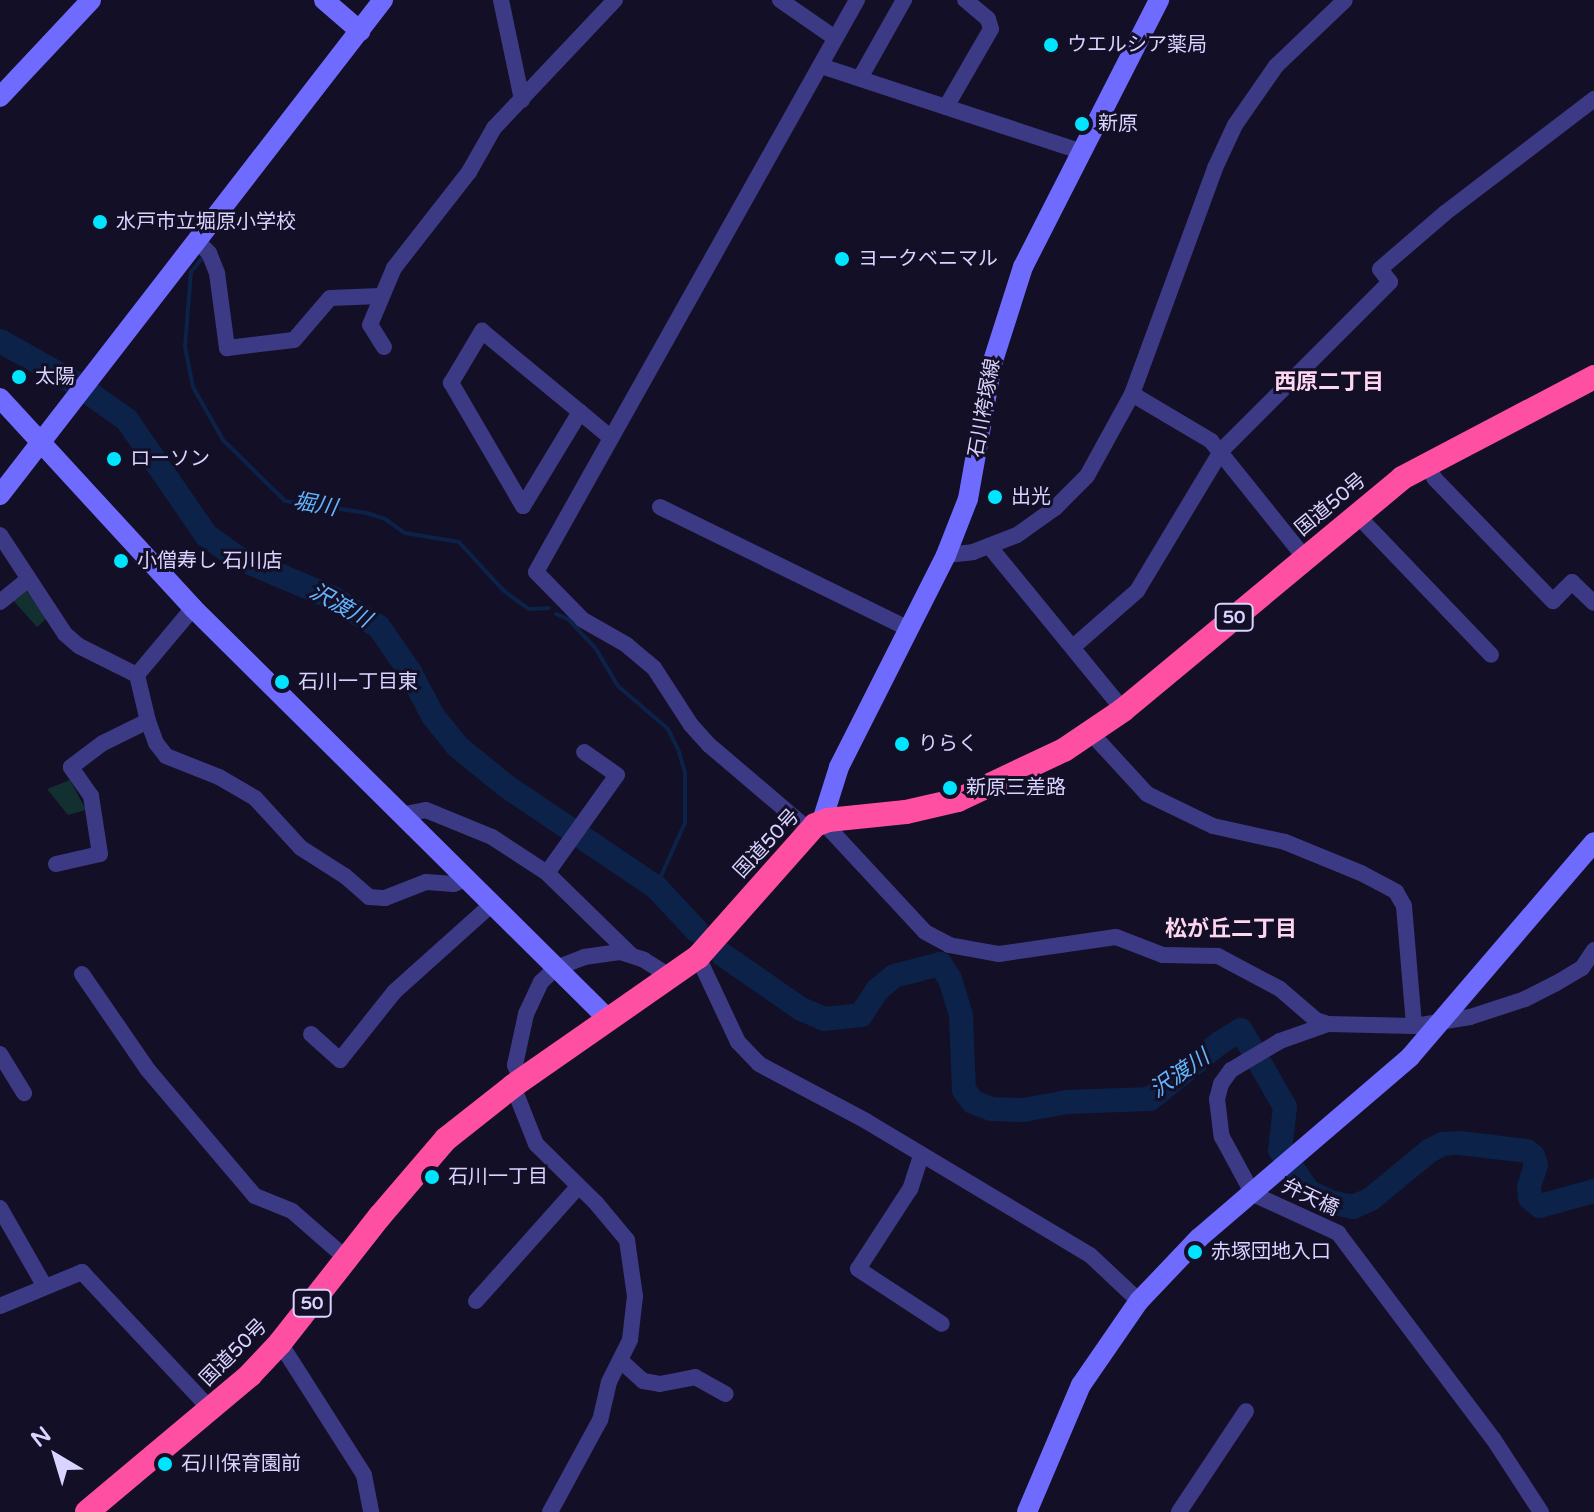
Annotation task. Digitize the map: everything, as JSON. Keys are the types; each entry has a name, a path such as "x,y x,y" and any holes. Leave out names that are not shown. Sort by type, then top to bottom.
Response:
{"highway":[{"name":"国道50号","path":"87,1512 211,1410 280,1343 418,1168 446,1139 517,1083 698,957 815,826 906,812 958,800 1036,765 1123,710 1356,514 1426,464 1594,377"}],"street":[{"path":"0,97 91,0"},
{"path":"324,0 360,31"},
{"path":"0,495 383,0"},
{"path":"501,0 522,100"},
{"path":"384,347 370,325 394,268 469,172 494,128 615,0"},
{"path":"780,0 835,38"},
{"path":"857,0 536,572 583,620 627,645 654,668 691,725 709,745 815,826 925,932 949,945 999,954 1116,937 1163,955 1218,956 1280,989 1316,1020 1328,1024 1414,1026 1441,1023 1525,999 1588,970 1594,950"},
{"path":"860,78 904,0"},
{"path":"946,107 991,29 988,19 965,0"},
{"name":"石川袴塚線","path":"815,826 839,767 946,555 968,499 992,364 1009,302 1035,237 1159,0"},
{"path":"946,555 989,546 1017,535 1071,494 1087,476 1132,394 1215,168 1235,125 1276,66 1345,0"},
{"path":"821,66 1080,151"},
{"path":"1073,647 1137,591 1221,451 1390,282 1380,269 1445,213 1594,99"},
{"path":"197,241 209,253 217,273 227,348 294,340 330,298 380,296"},
{"path":"580,412 523,506 451,383 482,331 580,412 611,438"},
{"path":"1132,394 1211,441 1305,558"},
{"path":"2,405 193,608 609,1020"},
{"path":"1426,464 1435,479 1553,601 1572,582 1594,603"},
{"path":"660,507 909,629"},
{"path":"1356,514 1491,655"},
{"path":"0,535 65,634 79,646 103,655 137,675 148,721 156,743 166,756 219,777 255,798 301,848 345,876 369,897 385,898 426,882 454,884 466,879"},
{"path":"989,546 1123,710"},
{"path":"0,602 27,580"},
{"path":"137,675 193,608"},
{"path":"56,864 100,854 91,796 71,767 103,743 148,721"},
{"path":"1091,733 1147,794 1213,826 1285,842 1361,873 1396,892 1404,906 1414,1026"},
{"path":"547,873 617,775 584,752"},
{"path":"400,815 426,810 492,837 547,873 630,954 671,977"},
{"path":"1027,1512 1081,1385 1139,1301 1178,1258 1410,1057 1594,842"},
{"path":"311,1034 340,1060 394,992 492,904"},
{"path":"550,1512 600,1420 609,1382 621,1361 635,1317 627,1240 536,1144 517,1083 515,1065 526,1014 541,982 556,968 608,952 630,954"},
{"path":"698,957 721,1010 747,1054 775,1075 866,1121 1090,1255 1139,1301"},
{"path":"82,974 148,1070 255,1196 292,1211 347,1259"},
{"name":"弁天橋","path":"1328,1024 1280,1041 1245,1059 1221,1084 1217,1116 1222,1137 1253,1194 1338,1233 1494,1440 1541,1512"},
{"path":"0,1054 24,1093"},
{"path":"921,1156 910,1189 858,1269 942,1324"},
{"path":"476,1301 578,1187"},
{"path":"0,1208 45,1287"},
{"path":"0,1306 76,1272 90,1277 211,1410"},
{"path":"280,1343 364,1475 371,1512"},
{"path":"621,1361 643,1381 660,1384 695,1377 726,1394"},
{"path":"1179,1512 1246,1411"}],"green space":[{"path":"24,588 47,618 37,627 11,598"},
{"path":"70,780 86,810 68,815 47,789"}],"waterway":[{"name":"堀川","path":"204,256 191,272 185,347 193,387 223,440 285,501 367,513 385,519 405,533 459,542 504,591 529,609 549,608"},
{"name":"沢渡川","path":"0,341 75,383 127,420 206,535 236,557 333,598 379,627 410,672 433,716 457,746 506,786 656,887 696,930"},
{"name":"堀川","path":"556,614 568,619 596,649 618,686 668,729 679,752 685,773 685,823 656,887"},
{"name":"沢渡川","path":"723,955 801,1009 824,1019 861,1015 877,990 894,976 940,964 950,979 961,1016 964,1090 973,1102 991,1109 1023,1110 1067,1102 1150,1099 1221,1042 1241,1030 1285,1107 1280,1150 1309,1192 1330,1202 1353,1207 1371,1199 1429,1151 1443,1144 1459,1143 1527,1151 1536,1165 1529,1187 1530,1198 1540,1206 1594,1191"}],"place":[{"name":"ウエルシア薬局","path":"1051,45"},
{"name":"新原","path":"1082,124"},
{"name":"水戸市立堀原小学校","path":"100,222"},
{"name":"ヨークベニマル","path":"842,259"},
{"name":"太陽","path":"19,377"},
{"name":"ローソン","path":"114,459"},
{"name":"出光","path":"995,497"},
{"name":"小僧寿し 石川店","path":"121,561"},
{"name":"石川一丁目東","path":"282,682"},
{"name":"りらく","path":"902,744"},
{"name":"新原三差路","path":"950,788"},
{"name":"石川一丁目","path":"432,1177"},
{"name":"赤塚団地入口","path":"1195,1252"},
{"name":"石川保育園前","path":"165,1464"}],"district":[{"name":"西原二丁目","path":"1329,383"},
{"name":"松が丘二丁目","path":"1231,930"}]}
